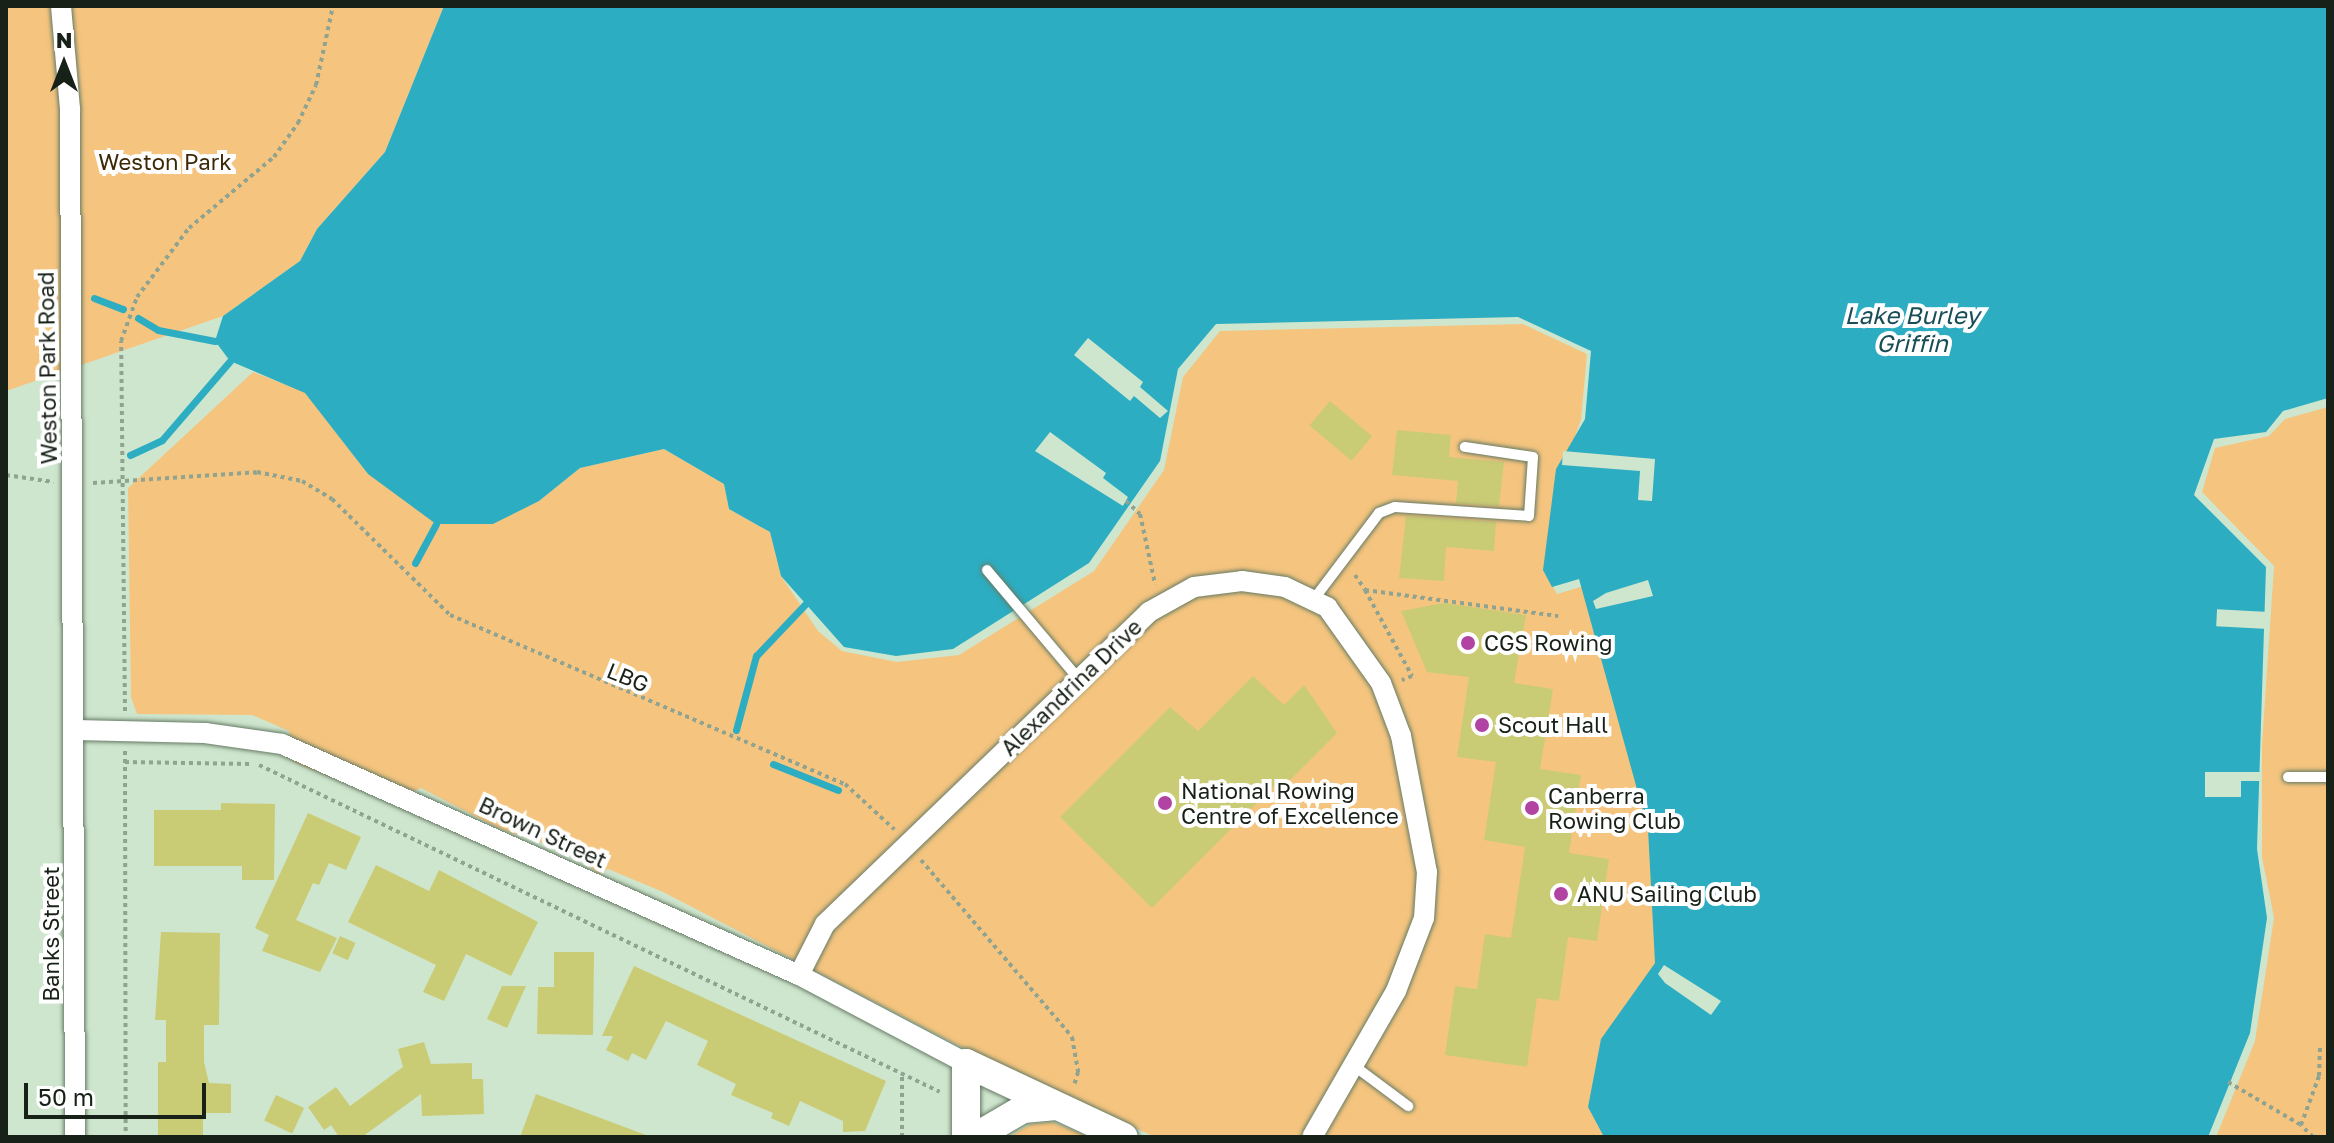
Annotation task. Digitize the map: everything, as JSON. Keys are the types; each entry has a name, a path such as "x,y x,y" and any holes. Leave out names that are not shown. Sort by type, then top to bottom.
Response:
{"main road":[{"path":"966,1137 966,1063 1124,1137"},
{"path":"975,1137 1023,1109 1061,1108"}],"street":[{"name":"Weston Park Road","path":"61,6 70,109 75,730"},
{"name":"Alexandrina Drive","path":"799,975 825,924 1078,678 1163,604 1194,587 1242,581 1314,599"},
{"path":"1312,1137 1412,951 1424,918 1427,872 1401,736 1381,683 1356,641 1314,599"},
{"name":"Brown Street","path":"75,730 205,733 282,744 799,975 966,1063"},
{"name":"Banks Street","path":"75,730 75,1137"}],"lane":[{"path":"1314,599 1379,513 1395,507 1529,516 1533,457 1465,447"},
{"path":"987,570 1078,678"},
{"path":"2288,777 2328,777"},
{"path":"1353,1065 1408,1106"}],"path":[{"path":"126,1137 125,731 118,364 127,319 189,228 274,157 298,123 328,45 333,6"},
{"name":"LBG","path":"6,475 72,484 257,472 302,481 332,499 450,615 845,784 907,844 1072,1037 1078,1072 1061,1108"},
{"path":"1126,501 1140,514 1145,553 1163,604"},
{"path":"1347,577 1353,572 1365,590 1412,676 1398,682 1390,670"},
{"path":"1365,590 1558,616"},
{"path":"125,762 258,764 902,1077 966,1102"},
{"path":"2301,1125 2319,1076 2320,1045"},
{"path":"902,1077 902,1137"},
{"path":"2228,1082 2301,1125 2313,1137"}],"green space":[{"name":"Weston Park","path":"6,6 444,6 385,152 317,229 300,261 223,316 6,391"},
{"path":"1523,324 1587,354 1581,420 1561,476 1548,578 1557,594 1584,586 1654,834 1663,964 1605,1137 1155,1137 973,1053 663,892 608,869 599,874 572,853 500,829 421,788 389,801 293,762 289,731 252,715 137,714 131,697 128,488 253,372 305,392 368,474 539,501 580,468 664,449 724,484 729,509 770,532 781,576 818,631 842,651 897,662 959,655 1094,571 1164,470 1183,377 1220,331"},
{"path":"2328,407 2328,1137 2216,1137 2255,1041 2274,918 2262,857 2262,745 2274,566 2202,492 2215,448 2269,436 2285,419"},
{"path":"1052,1122 1090,1137 1009,1137 1031,1124"}],"water":[{"name":"Lake Burley Griffin","path":"444,6 2328,6 2328,398 2283,411 2266,432 2214,439 2194,495 2266,567 2257,849 2267,918 2250,1033 2208,1137 1604,1137 1588,1107 1601,1039 1655,963 1648,829 1579,579 1552,587 1543,570 1556,469 1585,419 1591,351 1518,317 1216,324 1178,369 1160,461 1089,563 953,649 896,656 844,647 781,576 770,532 729,509 724,484 664,449 580,468 539,501 493,524 436,524 368,474 305,393 230,361 215,341 223,316 300,261 317,229 385,152"}],"pier":[{"path":"1088,338 1143,382 1140,387 1168,411 1160,418 1134,396 1130,401 1074,355"},
{"path":"1050,432 1106,473 1103,478 1128,497 1123,506 1035,451"},
{"path":"1563,451 1655,459 1652,501 1638,500 1640,471 1562,465"},
{"path":"1648,580 1653,596 1596,609 1593,601 1606,593"},
{"path":"2217,609 2269,612 2268,629 2216,626"},
{"path":"2205,772 2261,772 2261,781 2241,781 2241,797 2205,797"},
{"path":"1664,965 1721,1001 1711,1015 1665,983 1658,974"}],"building":[{"path":"1330,401 1372,436 1352,461 1309,426"},
{"path":"1397,430 1451,435 1449,457 1504,462 1499,506 1456,503 1458,481 1392,475"},
{"path":"1406,516 1496,522 1494,551 1446,547 1444,581 1399,578"},
{"path":"1444,603 1526,615 1514,683 1553,689 1540,769 1581,775 1569,853 1609,859 1597,941 1568,937 1559,1001 1537,998 1527,1067 1445,1055 1455,986 1477,989 1485,934 1511,938 1525,847 1484,840 1496,762 1457,757 1469,677 1427,672 1401,611"},
{"name":"National Rowing Centre of Excellence","path":"1253,676 1284,705 1304,685 1337,733 1281,789 1276,784 1152,908 1060,817 1170,707 1198,731"},
{"path":"221,803 275,804 274,880 242,880 242,866 154,866 154,810 221,810"},
{"path":"308,813 361,837 346,870 329,863 319,885 313,883 296,920 337,938 320,972 262,951 269,935 255,928"},
{"path":"376,865 429,891 439,870 538,922 511,976 466,954 444,1001 423,992 436,965 348,922"},
{"path":"161,932 220,933 219,1025 204,1025 204,1062 209,1083 231,1084 231,1113 203,1113 203,1137 158,1137 158,1062 166,1062 166,1020 155,1020"},
{"path":"340,936 356,943 348,960 332,953"},
{"path":"554,952 594,952 593,1035 537,1034 538,987 554,987"},
{"path":"634,966 886,1081 865,1131 843,1132 843,1121 800,1101 789,1126 771,1118 773,1113 731,1095 736,1084 697,1065 708,1041 666,1021 646,1060 632,1053 628,1061 606,1050 613,1036 602,1036"},
{"path":"502,986 526,986 507,1028 487,1019"},
{"path":"424,1042 431,1064 472,1063 472,1079 483,1079 484,1114 422,1116 421,1094 362,1137 339,1137 331,1125 324,1130 308,1107 336,1087 350,1106 403,1067 398,1049"},
{"path":"536,1094 646,1135 520,1137"},
{"path":"276,1095 304,1108 292,1133 264,1120"}],"waterway":[{"path":"94,298 123,309"},
{"path":"138,318 158,330 215,341"},
{"path":"130,455 162,440 230,361"},
{"path":"415,563 436,524"},
{"path":"736,730 756,656 811,598"},
{"path":"773,764 838,790"}],"place":[{"name":"CGS Rowing","path":"1468,643"},
{"name":"Scout Hall","path":"1482,725"},
{"name":"National Rowing Centre of Excellence","path":"1165,803"},
{"name":"Canberra Rowing Club","path":"1532,808"},
{"name":"ANU Sailing Club","path":"1561,894"}]}
